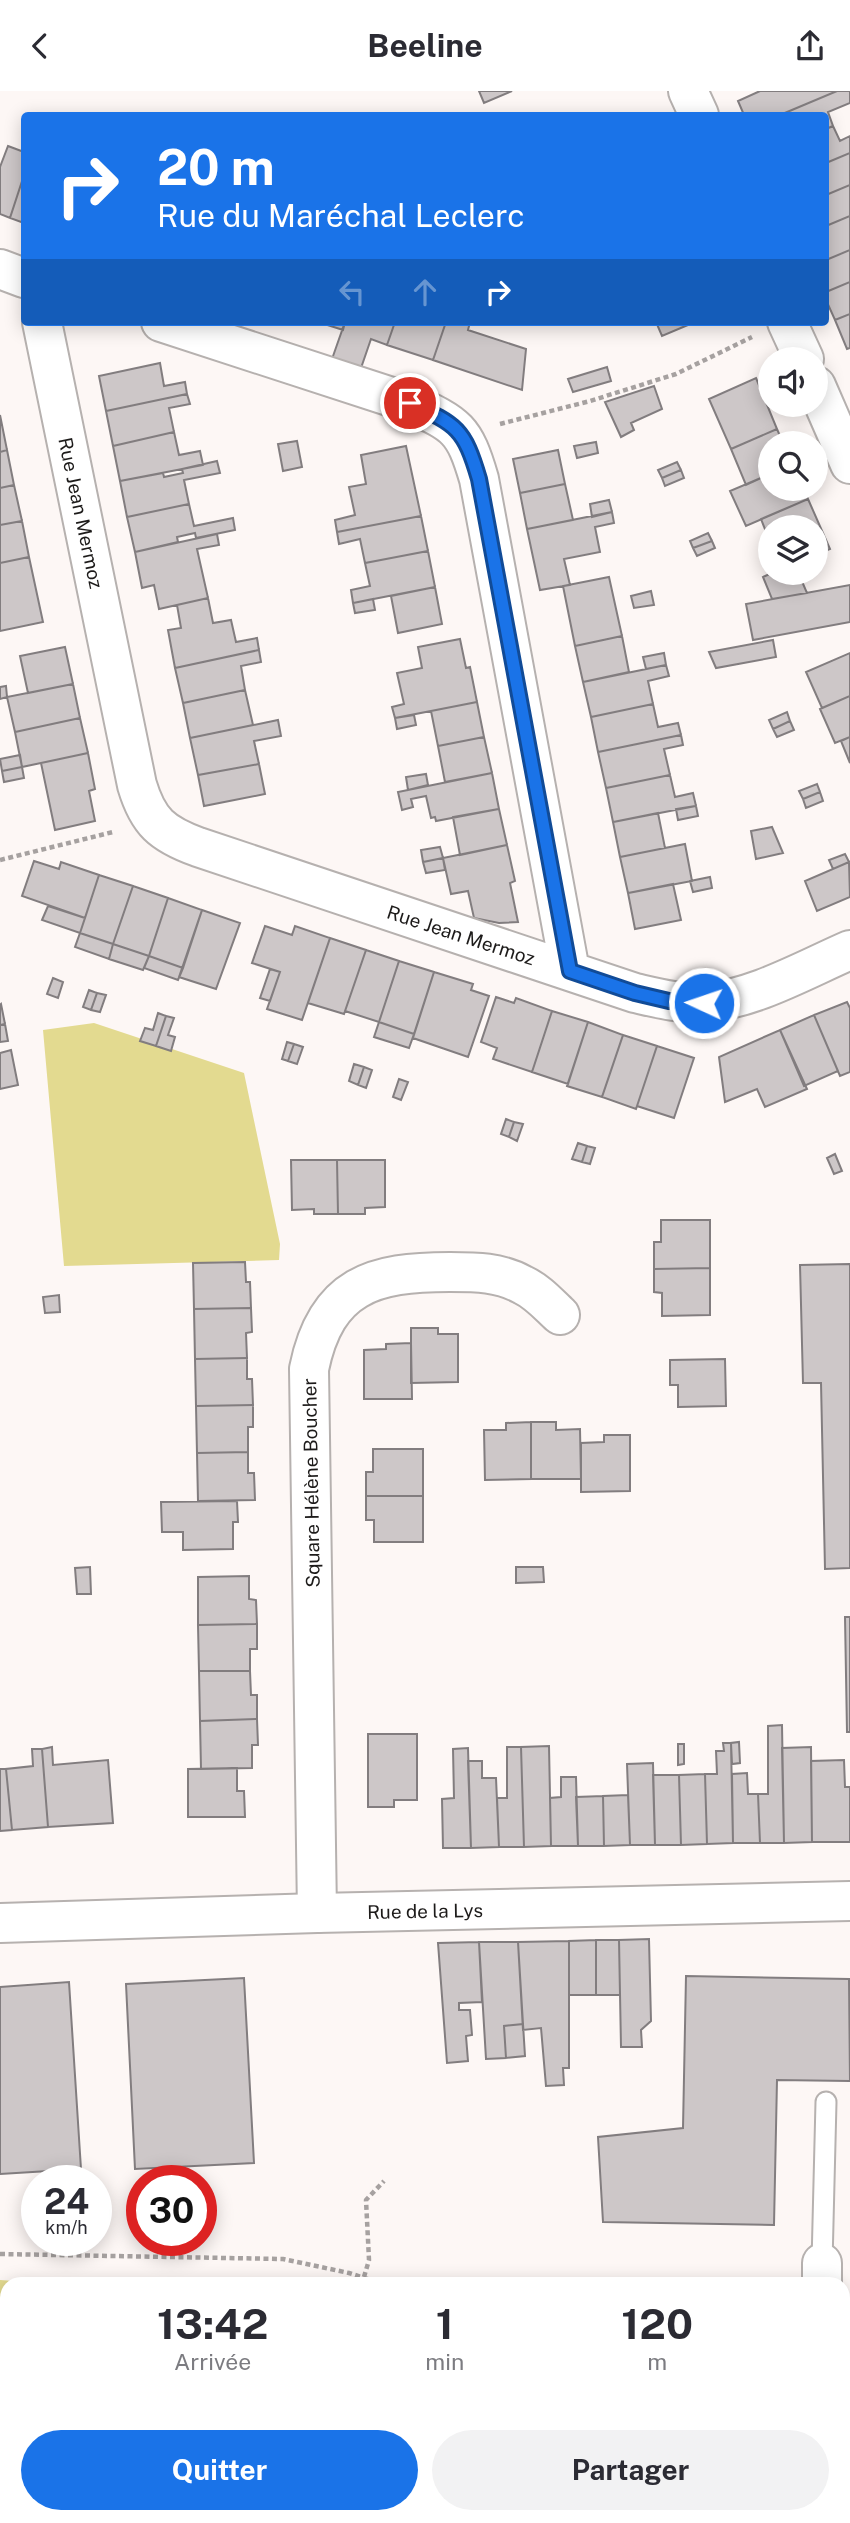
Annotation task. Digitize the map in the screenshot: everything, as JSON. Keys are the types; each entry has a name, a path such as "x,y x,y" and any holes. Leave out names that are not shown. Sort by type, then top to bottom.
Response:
{"street":[{"path":"688,91 698,112"},
{"path":"0,269 21,277"},
{"name":"Rue Jean Mermoz","path":"43,326 137,785 143,806 155,824 174,838 198,847 635,993 669,1001 704,1003 733,997 769,985 850,950"},
{"path":"172,326 410,403 441,417 462,433 479,479 570,971"},
{"path":"774,328 792,347"},
{"path":"828,414 850,464"},
{"name":"Square Hélène Boucher","path":"317,1913 309,1369 320,1331 330,1314 346,1297 364,1284 383,1276 405,1273 488,1272 507,1277 538,1295 561,1315"},
{"name":"Rue de la Lys","path":"0,1923 850,1901"}],"lane":[{"path":"822,2273 826,2102"}],"path":[{"path":"462,433 590,401 676,374 774,328"},
{"path":"0,860 155,824"},
{"path":"0,2254 283,2259 364,2277 369,2260 366,2200 384,2181"}],"shaded area":[{"path":"94,1023 244,1073 280,1244 279,1260 64,1266 43,1030"}],"building":[{"path":"479,91 512,91 484,103"},
{"path":"760,91 837,91 787,112 743,112 738,101"},
{"path":"837,91 850,91 850,103 828,112 787,112"},
{"path":"833,126 840,141 850,136 850,153 829,162 829,128"},
{"path":"8,146 21,151 21,184 10,218 0,214 0,167"},
{"path":"850,153 850,185 829,194 829,162"},
{"path":"21,184 21,222 10,218"},
{"path":"850,185 850,216 829,225 829,194"},
{"path":"850,216 850,250 829,259 829,225"},
{"path":"850,250 850,282 829,291 829,259"},
{"path":"850,282 850,314 835,320 829,307 829,291"},
{"path":"850,314 850,348 847,349 835,320"},
{"path":"344,326 394,326 387,345 371,339 361,368 332,359"},
{"path":"394,326 445,326 433,360 387,345"},
{"path":"445,326 469,326 468,330 526,349 522,390 433,360"},
{"path":"658,326 686,326 662,336"},
{"path":"160,363 164,386 185,382 187,394 106,411 99,376"},
{"path":"607,367 611,381 573,392 568,379"},
{"path":"756,378 758,417 772,417 777,429 758,431 758,437 731,449 709,399"},
{"path":"654,386 662,409 631,423 634,430 621,437 605,402"},
{"path":"187,394 190,404 169,408 174,432 113,446 106,411"},
{"path":"0,415 7,450 0,452"},
{"path":"174,432 179,455 200,451 203,465 120,481 113,446"},
{"path":"758,437 758,480 746,485 731,449"},
{"path":"297,441 302,467 283,471 278,444"},
{"path":"596,442 598,453 577,458 574,446"},
{"path":"406,446 421,516 337,532 335,520 355,515 349,487 366,484 361,455"},
{"path":"7,450 14,485 0,488 0,452"},
{"path":"558,450 565,484 520,493 513,459"},
{"path":"217,461 220,473 184,480 189,504 127,517 120,481 163,473 164,477 183,473 182,469"},
{"path":"677,462 681,470 662,478 658,470"},
{"path":"681,470 684,478 665,486 662,478"},
{"path":"758,479 758,501 803,501 771,515 758,515 758,521 746,526 730,491"},
{"path":"565,484 573,520 527,529 520,493"},
{"path":"14,485 22,521 0,525 0,488"},
{"path":"609,500 612,512 592,517 590,504"},
{"path":"809,501 815,515 770,515"},
{"path":"189,504 194,526 233,518 235,530 196,538 195,533 177,537 178,542 135,552 127,517"},
{"path":"612,512 614,523 595,527 600,552 564,559 570,585 540,590 527,529"},
{"path":"421,516 428,551 365,563 360,539 339,544 337,532"},
{"path":"22,521 29,557 0,563 0,525"},
{"path":"708,533 712,541 693,548 690,541"},
{"path":"217,534 219,545 197,549 208,598 159,609 154,585 142,588 135,552"},
{"path":"712,541 715,548 697,556 693,548"},
{"path":"428,551 435,587 353,603 351,590 370,586 365,563"},
{"path":"29,557 43,622 0,631 0,563"},
{"path":"609,577 622,636 575,646 563,586"},
{"path":"766,585 804,585 807,593 772,599"},
{"path":"850,585 850,622 753,640 746,604"},
{"path":"435,587 442,624 398,633 391,596"},
{"path":"651,591 654,605 634,608 631,596"},
{"path":"208,598 213,623 231,620 236,642 257,638 259,650 175,668 168,630 181,628 177,605"},
{"path":"373,599 375,610 355,613 353,603"},
{"path":"622,636 629,672 583,682 575,646"},
{"path":"460,639 466,668 470,667 477,702 395,718 392,707 404,704 397,673 422,668 418,647"},
{"path":"773,640 776,657 716,668 709,652"},
{"path":"65,647 73,684 28,693 20,656"},
{"path":"259,650 261,662 241,666 245,690 183,703 175,668"},
{"path":"664,653 666,665 646,669 643,657"},
{"path":"850,653 850,696 822,708 806,672"},
{"path":"666,665 669,676 648,681 653,704 591,717 583,682"},
{"path":"73,684 80,718 15,732 7,697"},
{"path":"6,686 7,697 0,699 0,687"},
{"path":"245,690 253,725 190,738 183,703"},
{"path":"850,696 850,737 835,743 820,709"},
{"path":"477,702 484,737 438,746 431,711"},
{"path":"653,704 658,727 678,723 681,735 598,752 591,717"},
{"path":"787,712 790,721 773,729 769,720"},
{"path":"414,715 416,725 397,729 395,718"},
{"path":"80,718 88,753 22,767 15,732"},
{"path":"278,720 281,736 254,741 259,764 198,775 190,738"},
{"path":"790,721 794,730 777,737 773,729"},
{"path":"681,735 683,745 664,749 670,775 606,788 598,752"},
{"path":"484,737 492,773 445,782 438,746"},
{"path":"850,737 850,763 841,741"},
{"path":"88,753 95,789 89,791 95,821 55,830 41,763"},
{"path":"20,755 22,767 2,771 0,759"},
{"path":"259,764 265,794 204,806 198,775"},
{"path":"22,767 24,778 4,782 2,771"},
{"path":"492,773 499,809 436,821 435,817 431,818 426,796 411,799 413,807 402,810 398,792"},
{"path":"426,774 428,785 408,790 406,777"},
{"path":"670,775 675,797 693,793 696,806 613,822 606,788"},
{"path":"817,784 820,792 803,799 799,791"},
{"path":"820,792 823,801 806,808 803,799"},
{"path":"696,806 698,816 678,820 676,809"},
{"path":"499,809 507,845 460,855 453,817"},
{"path":"658,813 665,848 620,857 613,822"},
{"path":"772,827 783,853 756,859 751,831"},
{"path":"685,844 692,881 628,893 620,857"},
{"path":"507,845 515,881 510,883 518,922 499,923 474,918 468,891 451,894 443,858"},
{"path":"440,847 443,858 423,862 421,850"},
{"path":"845,854 849,862 833,869 829,860"},
{"path":"443,858 445,870 426,873 423,862"},
{"path":"34,861 59,869 61,862 99,875 85,918 22,896"},
{"path":"849,862 850,897 817,911 805,881"},
{"path":"99,875 133,886 113,944 80,933"},
{"path":"710,877 712,888 693,892 690,881"},
{"path":"673,884 681,920 635,929 628,893"},
{"path":"133,886 168,898 149,956 113,944"},
{"path":"168,898 202,910 183,968 149,956"},
{"path":"48,906 85,918 80,933 42,920"},
{"path":"202,910 240,923 216,989 179,977"},
{"path":"265,926 292,935 295,926 330,938 302,1020 267,1009 280,972 252,963"},
{"path":"80,933 113,944 109,959 75,947"},
{"path":"330,938 366,950 344,1014 308,1003"},
{"path":"113,944 149,956 143,970 109,959"},
{"path":"366,950 399,961 379,1022 345,1011"},
{"path":"149,956 183,968 178,980 144,968"},
{"path":"399,961 434,972 414,1034 379,1022"},
{"path":"270,969 280,972 270,1001 260,998"},
{"path":"434,972 473,984 471,990 489,996 468,1057 413,1038"},
{"path":"53,978 63,982 58,998 47,994"},
{"path":"89,990 97,993 91,1010 83,1007"},
{"path":"97,993 106,995 100,1012 91,1010"},
{"path":"496,997 514,1003 516,998 552,1011 532,1072 493,1059 497,1048 481,1042"},
{"path":"847,1002 850,1008 850,1072 840,1076 814,1015"},
{"path":"0,1005 5,1024 0,1025"},
{"path":"552,1011 588,1022 568,1084 532,1072"},
{"path":"158,1013 166,1016 156,1046 140,1041 145,1028 153,1030"},
{"path":"814,1015 838,1071 804,1086 780,1030"},
{"path":"166,1016 174,1018 168,1035 175,1037 171,1051 156,1046"},
{"path":"379,1022 414,1034 409,1048 374,1037"},
{"path":"588,1022 623,1035 602,1097 567,1086"},
{"path":"5,1024 8,1041 0,1042 0,1025"},
{"path":"780,1030 807,1089 765,1107 757,1089 725,1102 719,1057"},
{"path":"623,1035 657,1046 636,1109 602,1097"},
{"path":"287,1042 294,1044 288,1061 282,1059"},
{"path":"294,1044 303,1047 297,1064 288,1061"},
{"path":"657,1046 694,1058 674,1118 637,1106"},
{"path":"11,1050 18,1085 0,1089 0,1053"},
{"path":"354,1064 364,1067 358,1085 349,1081"},
{"path":"364,1067 372,1070 366,1088 358,1085"},
{"path":"399,1079 408,1082 401,1100 393,1097"},
{"path":"506,1119 514,1122 509,1137 501,1134"},
{"path":"514,1122 523,1124 517,1141 509,1137"},
{"path":"578,1143 587,1146 582,1162 572,1159"},
{"path":"587,1146 595,1148 590,1164 582,1162"},
{"path":"835,1154 842,1171 834,1174 827,1158"},
{"path":"291,1160 337,1160 338,1214 314,1214 314,1209 292,1210"},
{"path":"337,1160 385,1160 385,1207 365,1208 365,1214 338,1214"},
{"path":"661,1220 710,1220 710,1268 654,1269 654,1242 661,1242"},
{"path":"245,1262 246,1282 250,1282 251,1308 194,1309 193,1263"},
{"path":"850,1264 850,1568 825,1569 821,1383 803,1383 800,1265"},
{"path":"710,1268 710,1315 662,1316 662,1293 654,1292 654,1269"},
{"path":"59,1295 60,1312 45,1313 43,1297"},
{"path":"251,1308 252,1332 246,1333 247,1358 195,1359 194,1309"},
{"path":"411,1328 438,1328 438,1334 458,1334 458,1382 411,1383"},
{"path":"411,1343 412,1399 364,1399 364,1350 386,1349 386,1344"},
{"path":"247,1358 247,1379 252,1379 253,1405 196,1406 195,1359"},
{"path":"725,1359 726,1406 678,1407 678,1385 670,1385 670,1360"},
{"path":"253,1405 253,1427 248,1427 248,1452 197,1453 196,1406"},
{"path":"531,1422 531,1479 485,1480 484,1430 506,1430 506,1423"},
{"path":"531,1422 556,1422 556,1430 580,1429 581,1479 531,1479"},
{"path":"604,1435 630,1435 630,1491 581,1492 581,1443 604,1442"},
{"path":"373,1449 423,1449 423,1496 366,1496 366,1472 373,1472"},
{"path":"248,1452 248,1473 254,1473 255,1500 198,1501 197,1453"},
{"path":"366,1496 423,1496 423,1542 374,1542 374,1520 366,1520"},
{"path":"237,1501 238,1522 233,1522 233,1549 183,1550 183,1532 162,1532 161,1502"},
{"path":"90,1567 91,1594 77,1594 75,1568"},
{"path":"516,1567 543,1567 544,1582 516,1583"},
{"path":"249,1576 249,1599 256,1600 257,1624 198,1625 198,1577"},
{"path":"845,1617 850,1617 850,1732 847,1732"},
{"path":"257,1624 257,1649 250,1649 250,1671 199,1671 198,1625"},
{"path":"199,1671 250,1671 251,1695 257,1695 257,1719 200,1721"},
{"path":"257,1719 258,1745 252,1745 252,1768 201,1769 200,1721"},
{"path":"782,1725 784,1843 760,1843 758,1794 768,1794 768,1726"},
{"path":"368,1734 417,1734 417,1800 394,1800 394,1807 368,1807"},
{"path":"739,1742 740,1763 732,1764 731,1743"},
{"path":"723,1743 731,1743 733,1843 707,1844 705,1774 717,1774 716,1751 724,1751"},
{"path":"678,1744 684,1744 684,1764 678,1765"},
{"path":"549,1746 551,1846 524,1847 521,1747"},
{"path":"52,1747 53,1765 108,1760 113,1823 48,1827 42,1749"},
{"path":"507,1747 521,1747 524,1847 499,1847 497,1798 507,1798"},
{"path":"811,1747 812,1842 784,1843 782,1748"},
{"path":"468,1748 471,1848 443,1848 442,1799 454,1798 453,1749"},
{"path":"32,1749 42,1749 48,1827 12,1830 6,1769 33,1766"},
{"path":"844,1760 845,1787 850,1787 850,1842 812,1842 811,1761"},
{"path":"468,1761 482,1761 482,1778 496,1778 499,1847 471,1848"},
{"path":"653,1763 655,1845 630,1845 627,1764"},
{"path":"237,1768 237,1791 244,1791 245,1817 188,1817 188,1769"},
{"path":"0,1769 6,1769 12,1830 0,1831"},
{"path":"747,1773 748,1794 758,1794 760,1843 733,1843 732,1774"},
{"path":"705,1774 707,1844 681,1845 679,1775"},
{"path":"653,1775 679,1775 681,1845 655,1845"},
{"path":"561,1777 576,1777 578,1846 551,1846 550,1798 561,1797"},
{"path":"628,1795 630,1845 604,1846 603,1796"},
{"path":"603,1796 604,1846 578,1846 576,1797"},
{"path":"649,1939 651,2021 641,2030 642,2047 621,2047 619,1940"},
{"path":"596,1940 596,1995 569,1995 569,1941"},
{"path":"596,1940 619,1940 620,1995 596,1995"},
{"path":"569,1941 569,2068 563,2068 564,2085 546,2086 541,2028 523,2030 518,1942"},
{"path":"479,1942 482,2002 459,2003 459,2010 470,2010 472,2035 466,2036 468,2061 447,2063 438,1943"},
{"path":"479,1942 518,1942 523,2024 504,2026 506,2058 486,2059"},
{"path":"686,1976 849,1979 850,2081 777,2080 774,2225 603,2222 598,2137 683,2128"},
{"path":"244,1978 254,2163 135,2165 126,1984"},
{"path":"69,1982 81,2165 21,2165 21,2173 0,2174 0,1987"},
{"path":"523,2024 525,2056 506,2058 504,2026"}],"route":[{"path":"410,403 441,417 462,433 479,479 570,971 635,993 669,1001 704,1003"}]}
